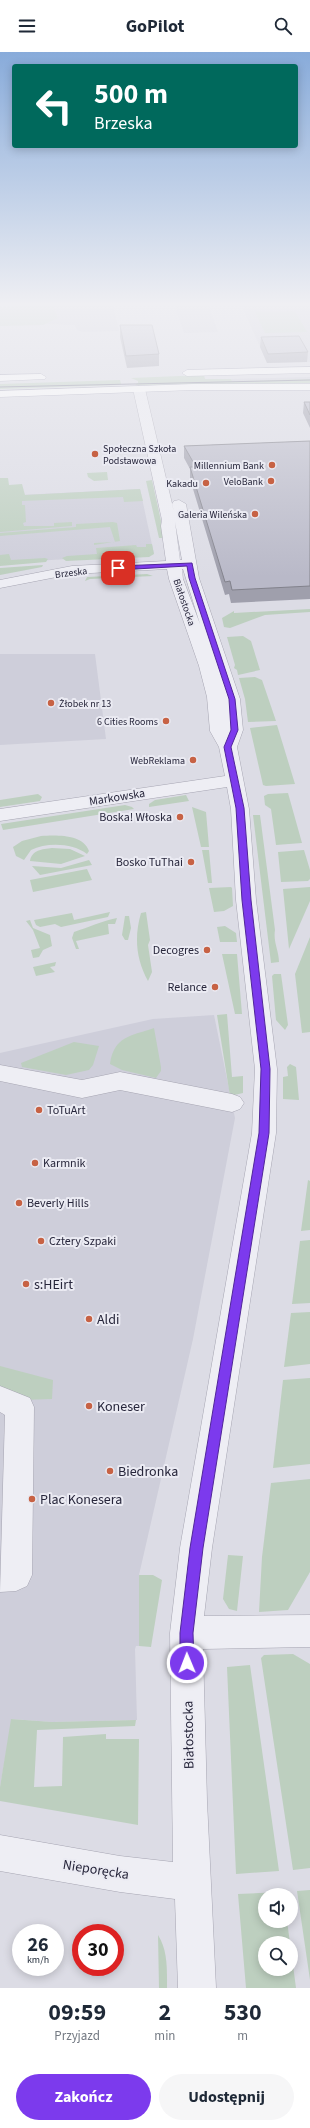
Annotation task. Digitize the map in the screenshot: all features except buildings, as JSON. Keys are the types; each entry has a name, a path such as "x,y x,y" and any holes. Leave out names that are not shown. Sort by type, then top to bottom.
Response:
{"street":[{"name":"Białostocka","path":"141,396 150,430 149,436 169,520 176,579 207,666 215,697 219,732 228,747 235,780 240,808 246,900 266,1069 264,1133 196,1548 186,1633 192,1883 197,1988"},
{"name":"Białostocka","path":"150,430 158,436 167,460 179,506 192,578 232,699 235,730 228,747"},
{"name":"Brzeska","path":"0,584 72,570 190,564"},
{"name":"Markowska","path":"0,814 235,780"},
{"path":"0,1073 82,1089 120,1081 232,1103"},
{"path":"0,1399 20,1407 16,1575 0,1576"},
{"path":"186,1633 310,1631"},
{"name":"Nieporęcka","path":"0,1853 120,1874 192,1883"}],"shaded area":[{"path":"140,489 154,554 0,563 0,496"},
{"name":"Żłobek nr 13","path":"0,654 95,654 106,739 0,745"},
{"name":"Koneser","path":"214,1015 235,1118 193,1339 139,1575 139,1646 136,1646 135,1649 137,1720 52,1722 12,1719 0,1787 0,1053 153,1019"}],"green space":[{"path":"107,472 108,480 94,481 88,477 87,473"},
{"path":"0,478 8,478 9,485 22,484 25,495 140,489 143,501 124,502 123,497 22,501 22,505 25,505 26,522 23,523 24,526 54,526 54,523 72,522 72,526 0,532"},
{"path":"152,480 161,521 163,538 159,538 146,481"},
{"path":"113,522 117,523 120,541 115,542 110,527 0,536 0,533 76,527 76,524"},
{"path":"113,542 94,545 94,543"},
{"path":"146,544 152,544 154,554 149,557 66,561 62,558 67,556 97,554 96,548 136,545 137,547 146,547"},
{"path":"9,554 11,560 48,559 46,562 0,566 0,555"},
{"path":"43,565 42,567 0,575 0,568"},
{"path":"147,574 153,576 90,579 85,581 87,577"},
{"path":"310,609 310,612 265,615 230,628 224,627 222,618 234,611 234,613"},
{"path":"243,636 251,641 260,670 238,675 237,670 234,668 235,665 227,637"},
{"path":"255,677 262,680 276,721 248,722 245,699 239,678"},
{"path":"277,725 295,784 266,786 263,785 250,728"},
{"path":"288,793 302,843 276,845 271,809 265,805 264,796 268,794"},
{"path":"38,794 42,797 40,801 0,807 0,800"},
{"path":"186,795 189,801 149,807 149,804 155,800"},
{"path":"125,805 134,809 3,830 1,824"},
{"path":"192,807 206,812 209,847 201,847"},
{"path":"253,815 260,815 279,962 271,963"},
{"path":"41,836 61,836 75,839 86,845 89,851 87,854 75,848 52,845 37,847 31,850 24,860 16,856 13,847 22,841"},
{"path":"52,848 70,849 85,856 61,864 30,861 35,852"},
{"path":"202,850 209,850 212,883 208,883"},
{"path":"304,850 310,870 310,879 308,881 281,882 278,852"},
{"path":"89,860 92,865 40,875 32,866 61,868"},
{"path":"87,869 92,880 33,892 30,880"},
{"path":"231,887 233,906 224,911 214,912 209,888"},
{"path":"310,887 310,901 289,949 283,889"},
{"path":"110,912 108,917 61,927 55,924 40,927 36,925 34,920 72,913 74,920"},
{"path":"146,912 150,940 148,945 152,972 148,981 141,964 137,948 137,931 141,913"},
{"path":"125,916 129,916 131,928 128,940 125,940 122,935"},
{"path":"117,918 115,924 108,924 109,934 76,941 79,949 76,949 72,938 74,932"},
{"path":"30,920 33,928 50,935 52,946 43,950 39,957 33,958 31,950 40,948 33,930 26,921"},
{"path":"225,926 236,933 237,942 220,942 217,927"},
{"path":"310,937 310,1032 302,1033 295,974"},
{"path":"222,954 237,954 242,1014 235,1014"},
{"path":"56,962 55,966 50,967 55,972 36,976 33,967"},
{"path":"274,974 281,974 288,1025 285,1030 276,1020 272,976"},
{"path":"227,1014 232,1077 243,1076 243,1093 230,1096 217,1015"},
{"path":"154,1028 161,1067 161,1071 156,1078 122,1070 110,1064 115,1048 120,1042 125,1038"},
{"path":"74,1042 99,1046 93,1065 89,1070 66,1075 22,1067 21,1063"},
{"path":"290,1064 296,1067 299,1100 283,1099 283,1077 288,1076 287,1067"},
{"path":"308,1180 310,1181 310,1230 301,1231"},
{"path":"310,1240 310,1303 292,1304 300,1241"},
{"path":"310,1312 310,1364 284,1367 291,1313"},
{"path":"0,1366 53,1380 52,1399 21,1400 0,1388"},
{"path":"310,1378 310,1464 273,1468 283,1380"},
{"path":"310,1479 310,1572 288,1610 259,1612 262,1557 271,1483"},
{"path":"228,1555 243,1556 237,1611 229,1609 223,1599"},
{"path":"139,1575 153,1575 162,1580 151,1647 139,1646"},
{"path":"293,1654 310,1664 310,1868 293,1870 261,1658 264,1655"},
{"path":"250,1665 279,1871 236,1874 227,1667"},
{"path":"11,1719 52,1722 136,1720 135,1726 37,1730 34,1787 62,1786 63,1737 106,1734 106,1739 139,1739 138,1825 0,1801 0,1787"},
{"path":"310,1890 310,1980 298,1898 298,1891"},
{"path":"258,1893 258,1928 288,1928 289,1936 258,1936 258,1976 294,1976 296,1988 246,1988 238,1894"},
{"path":"158,1935 164,1947 167,1967 167,1988 159,1988"}],"place":[{"name":"Społeczna Szkoła Podstawowa","path":"95,454"},
{"name":"Millennium Bank","path":"272,465"},
{"name":"VeloBank","path":"271,481"},
{"name":"Kakadu","path":"206,483"},
{"name":"Galeria Wileńska","path":"255,514"},
{"name":"Żłobek nr 13","path":"51,703"},
{"name":"6 Cities Rooms","path":"166,721"},
{"name":"WebReklama","path":"193,760"},
{"name":"Boska! Włoska","path":"180,817"},
{"name":"Bosko TuThai","path":"191,862"},
{"name":"Decogres","path":"207,950"},
{"name":"Relance","path":"215,987"},
{"name":"ToTuArt","path":"39,1110"},
{"name":"Karmnik","path":"35,1163"},
{"name":"Beverly Hills","path":"19,1203"},
{"name":"Cztery Szpaki","path":"41,1241"},
{"name":"s:HEirt","path":"26,1284"},
{"name":"Aldi","path":"89,1319"},
{"name":"Koneser","path":"89,1406"},
{"name":"Biedronka","path":"110,1471"},
{"name":"Plac Konesera","path":"32,1499"}],"route":[{"path":"118,568 190,564 192,578 225,675 232,699 235,730 228,747 240,808 246,900 266,1069 264,1133 196,1548 186,1633 187,1663"}]}
